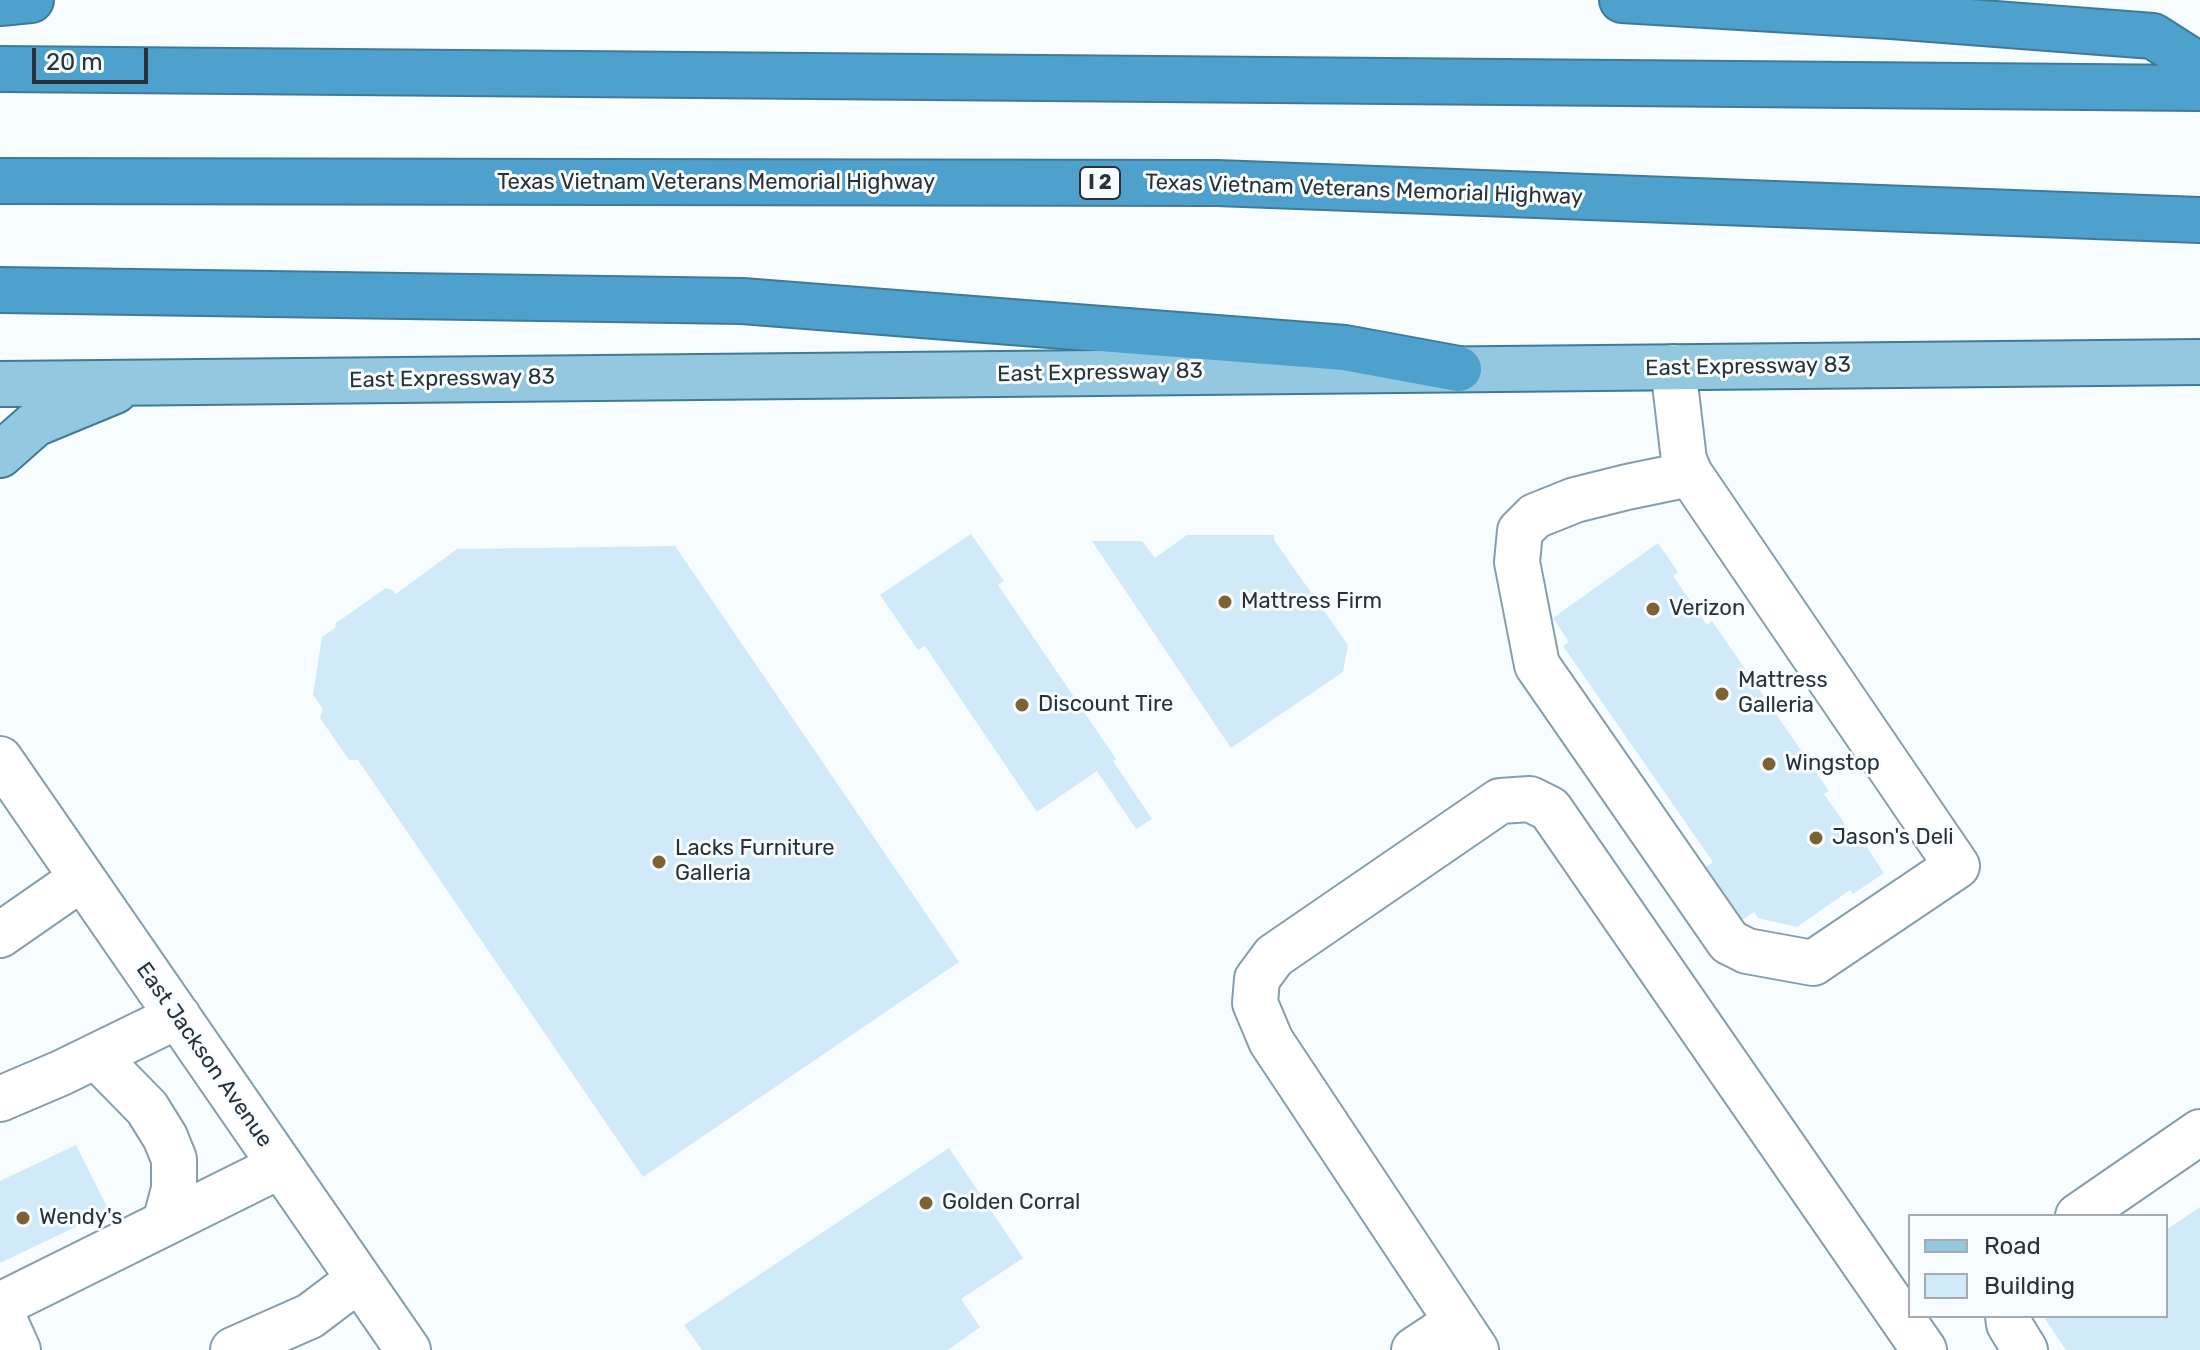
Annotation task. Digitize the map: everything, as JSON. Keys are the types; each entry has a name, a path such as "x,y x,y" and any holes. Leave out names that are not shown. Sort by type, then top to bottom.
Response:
{"highway":[{"path":"0,3 31,0"},
{"path":"1622,0 2153,36 2200,66"},
{"path":"0,69 2200,88"},
{"name":"Texas Vietnam Veterans Memorial Highway","path":"0,181 1217,183 2200,220"},
{"path":"0,290 742,301 1345,348 1459,369"}],"main road":[{"name":"East Expressway 83","path":"8,380 135,382 2200,362"},
{"path":"0,455 35,424 135,382"}],"street":[{"path":"1673,367 1684,460 1690,474 1957,866 1813,963 1747,951 1729,942 1537,665 1517,562 1520,531 1535,516 1575,500 1690,474"},
{"name":"East Jackson Avenue","path":"0,759 408,1350"},
{"path":"1414,1350 1466,1336 1271,1041 1255,1003 1257,979 1274,956 1500,801 1530,799 1550,809 1924,1350"},
{"path":"0,935 82,878"},
{"path":"0,1099 178,1016"},
{"path":"96,1056 147,1108 174,1159 174,1189 165,1223"},
{"path":"2081,1214 2200,1132"},
{"path":"18,1350 0,1308 280,1166"},
{"path":"233,1350 310,1316 359,1279"},
{"path":"2008,1318 2025,1350"}],"building":[{"name":"Discount Tire","path":"971,534 1004,581 998,585 1116,759 1113,761 1152,819 1136,829 1097,771 1037,812 925,646 918,650 880,595"},
{"name":"Mattress Firm","path":"1187,535 1274,535 1274,540 1348,645 1343,672 1231,748 1092,541 1142,541 1155,558"},
{"path":"1658,543 1678,572 1673,576 1707,625 1712,621 1829,791 1824,794 1858,843 1862,840 1884,873 1853,894 1850,890 1797,927 1758,918 1754,912 1742,920 1706,867 1713,862 1563,646 1569,642 1553,618"},
{"name":"Lacks Furniture Galleria","path":"675,546 959,962 643,1177 358,760 349,760 320,718 323,709 313,695 322,637 335,628 336,623 386,588 396,594 457,549"},
{"path":"76,1145 109,1211 0,1263 0,1181"},
{"name":"Golden Corral","path":"949,1148 1023,1258 961,1299 980,1327 948,1350 702,1350 684,1325"},
{"path":"2200,1207 2200,1350 2066,1350 2044,1318 2168,1318 2168,1229"}],"place":[{"name":"Mattress Firm","path":"1225,602"},
{"name":"Verizon","path":"1653,609"},
{"name":"Mattress Galleria","path":"1722,694"},
{"name":"Discount Tire","path":"1022,705"},
{"name":"Wingstop","path":"1769,764"},
{"name":"Jason's Deli","path":"1816,838"},
{"name":"Lacks Furniture Galleria","path":"659,862"},
{"name":"Golden Corral","path":"926,1203"},
{"name":"Wendy's","path":"23,1218"}]}
